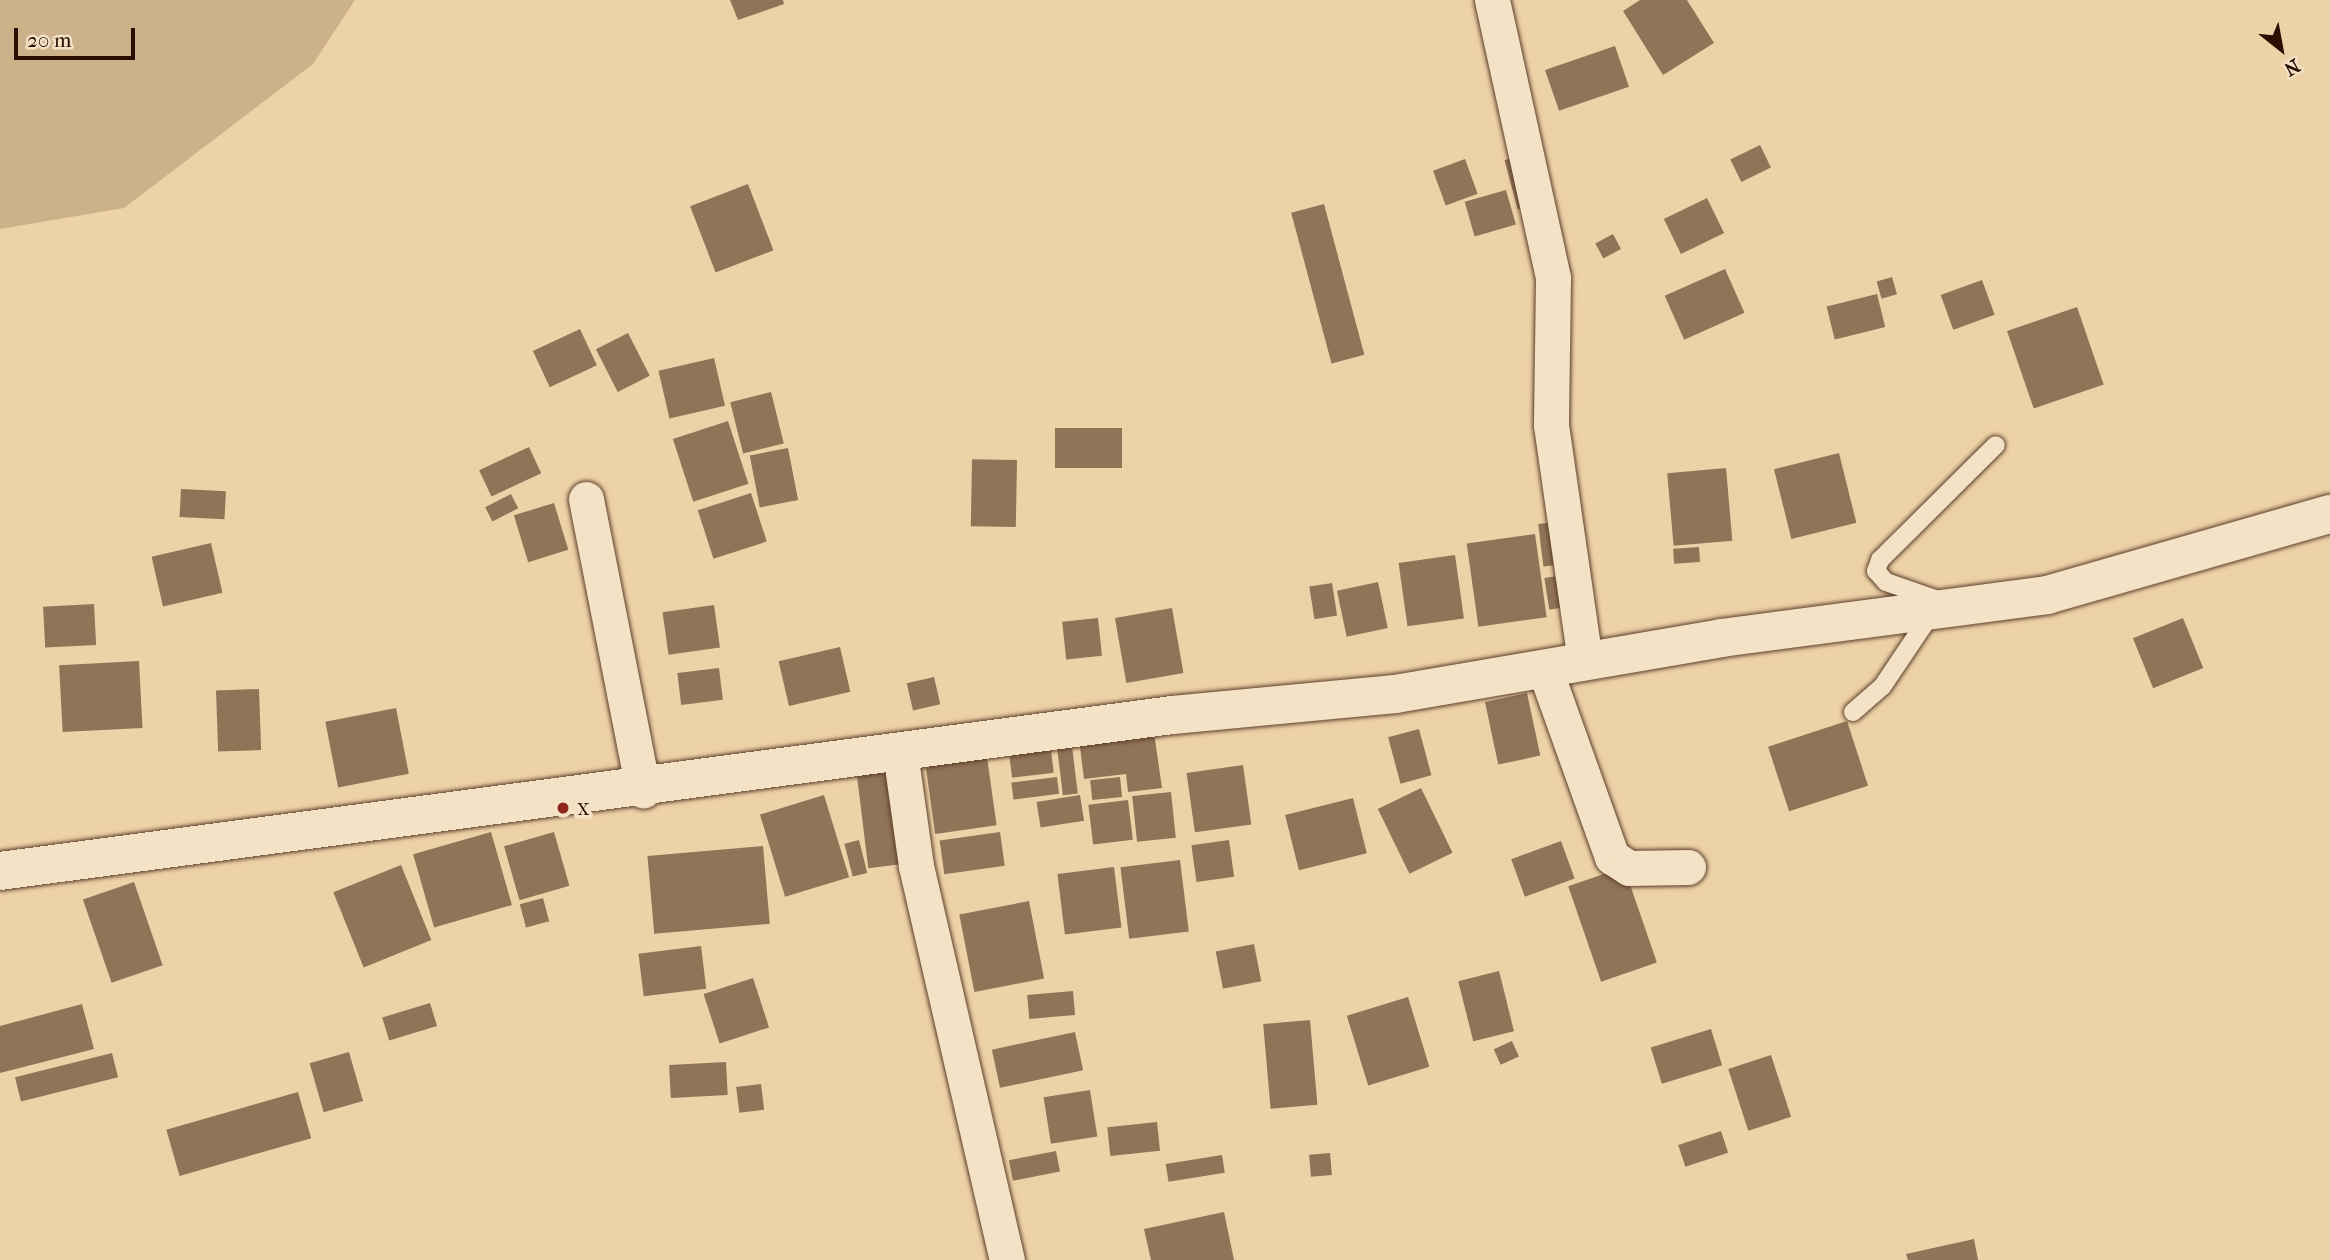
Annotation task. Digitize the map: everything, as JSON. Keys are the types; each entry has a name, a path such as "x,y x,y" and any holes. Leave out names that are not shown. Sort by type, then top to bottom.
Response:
{"street":[{"path":"1492,0 1553,278 1551,425 1585,662"},
{"path":"586,499 643,790"},
{"path":"0,871 643,790 1174,715 1395,694 1721,638 2047,594 2330,514"},
{"path":"1545,670 1612,857 1629,868 1688,867"},
{"path":"900,752 916,866 1007,1260"}],"lane":[{"path":"1853,712 1882,687 1947,609 1886,582 1876,571 1880,561 1996,445"}],"shaded area":[{"path":"0,0 355,0 313,64 124,208 0,229"}],"building":[{"path":"730,0 783,0 784,4 738,20"},
{"path":"1640,0 1687,0 1714,43 1663,75 1623,11"},
{"path":"1615,46 1629,87 1559,111 1545,70"},
{"path":"1760,145 1771,167 1741,182 1730,159"},
{"path":"1520,156 1533,205 1518,209 1505,160"},
{"path":"1465,159 1478,194 1446,205 1433,171"},
{"path":"748,184 773,250 716,273 690,206"},
{"path":"1506,190 1516,225 1475,236 1465,202"},
{"path":"1707,198 1724,233 1681,254 1664,219"},
{"path":"1324,204 1364,355 1332,363 1291,213"},
{"path":"1613,234 1621,249 1603,258 1595,243"},
{"path":"1725,269 1745,313 1684,340 1665,296"},
{"path":"1892,277 1897,294 1882,299 1877,281"},
{"path":"1982,280 1995,315 1953,330 1941,295"},
{"path":"1877,294 1885,327 1835,340 1827,307"},
{"path":"2077,307 2104,385 2034,409 2007,331"},
{"path":"580,329 597,365 550,387 533,351"},
{"path":"628,333 650,376 618,392 596,349"},
{"path":"714,358 725,406 669,419 658,371"},
{"path":"771,392 784,443 743,454 730,402"},
{"path":"728,421 748,484 693,502 673,439"},
{"path":"1055,428 1122,428 1122,468 1055,468"},
{"path":"529,447 541,473 491,497 479,470"},
{"path":"788,448 798,500 760,507 750,455"},
{"path":"1839,453 1856,523 1791,539 1774,469"},
{"path":"972,459 1017,460 1016,527 971,526"},
{"path":"1726,468 1732,541 1674,546 1667,473"},
{"path":"181,489 226,491 224,519 180,517"},
{"path":"751,493 767,542 714,559 698,510"},
{"path":"511,494 518,508 492,521 485,507"},
{"path":"554,503 568,550 528,562 514,515"},
{"path":"1562,521 1567,564 1543,567 1538,524"},
{"path":"1535,534 1547,617 1478,627 1467,544"},
{"path":"211,543 222,593 163,606 152,557"},
{"path":"1699,547 1700,562 1674,564 1673,549"},
{"path":"1455,555 1464,618 1407,626 1399,563"},
{"path":"1570,574 1575,606 1549,610 1544,578"},
{"path":"1378,582 1388,628 1347,637 1337,591"},
{"path":"1332,583 1337,616 1314,619 1309,587"},
{"path":"94,604 96,645 45,648 43,607"},
{"path":"714,605 720,648 668,655 663,612"},
{"path":"1172,608 1183,673 1126,683 1115,618"},
{"path":"1098,618 1102,656 1066,660 1062,622"},
{"path":"2183,618 2203,668 2153,688 2133,638"},
{"path":"840,647 850,692 789,706 779,661"},
{"path":"139,661 143,728 63,732 59,665"},
{"path":"719,668 723,700 681,705 677,673"},
{"path":"934,677 940,704 913,711 907,683"},
{"path":"259,689 261,750 218,751 216,691"},
{"path":"1527,693 1540,756 1498,765 1485,702"},
{"path":"396,708 409,774 338,788 325,722"},
{"path":"1152,719 1162,788 1128,792 1126,774 1084,779 1078,731"},
{"path":"1847,721 1868,786 1789,811 1768,747"},
{"path":"1419,729 1431,775 1401,784 1388,737"},
{"path":"1070,730 1078,794 1063,795 1055,732"},
{"path":"1049,734 1054,773 1012,778 1007,739"},
{"path":"987,757 997,825 935,834 926,766"},
{"path":"1243,765 1251,824 1195,832 1187,773"},
{"path":"888,766 900,864 868,868 856,770"},
{"path":"1057,777 1059,794 1013,799 1011,783"},
{"path":"1120,777 1122,797 1092,800 1090,780"},
{"path":"1421,788 1453,853 1409,874 1378,809"},
{"path":"1171,792 1176,838 1137,842 1132,796"},
{"path":"824,795 849,877 785,897 760,815"},
{"path":"1080,795 1084,821 1041,828 1037,802"},
{"path":"1353,798 1367,853 1299,870 1285,815"},
{"path":"1128,800 1133,840 1093,845 1088,805"},
{"path":"491,832 512,905 434,927 413,854"},
{"path":"554,832 569,886 519,900 504,846"},
{"path":"1000,832 1005,866 944,874 940,840"},
{"path":"859,840 867,873 853,877 844,844"},
{"path":"1229,840 1234,877 1197,882 1191,845"},
{"path":"1561,841 1575,879 1525,897 1511,859"},
{"path":"763,846 770,924 654,934 647,856"},
{"path":"1180,860 1189,931 1129,939 1120,867"},
{"path":"401,865 431,940 364,967 333,892"},
{"path":"1114,867 1121,928 1065,934 1057,874"},
{"path":"1624,867 1657,962 1601,982 1568,886"},
{"path":"134,882 163,965 112,983 83,900"},
{"path":"543,898 549,921 526,927 520,904"},
{"path":"1029,901 1044,979 974,992 959,915"},
{"path":"1254,944 1261,981 1223,989 1216,951"},
{"path":"701,946 706,989 644,996 638,954"},
{"path":"1499,971 1514,1031 1473,1041 1458,981"},
{"path":"753,978 769,1027 720,1044 704,994"},
{"path":"1073,991 1075,1015 1029,1019 1027,995"},
{"path":"1408,997 1429,1067 1368,1086 1347,1016"},
{"path":"430,1003 437,1026 389,1041 382,1018"},
{"path":"82,1004 94,1049 0,1073 0,1026"},
{"path":"1310,1020 1317,1105 1271,1109 1263,1024"},
{"path":"1711,1029 1722,1065 1662,1084 1651,1047"},
{"path":"1075,1032 1083,1070 1000,1088 992,1050"},
{"path":"1512,1041 1519,1057 1501,1065 1494,1049"},
{"path":"349,1052 363,1101 324,1112 310,1063"},
{"path":"112,1053 118,1077 21,1101 15,1077"},
{"path":"1771,1055 1791,1117 1748,1131 1728,1069"},
{"path":"726,1062 728,1095 671,1098 669,1065"},
{"path":"761,1084 764,1110 739,1113 736,1087"},
{"path":"1090,1090 1097,1136 1051,1144 1044,1097"},
{"path":"298,1092 311,1138 180,1176 166,1130"},
{"path":"1157,1122 1160,1151 1110,1156 1107,1127"},
{"path":"1721,1131 1728,1153 1685,1167 1678,1145"},
{"path":"1056,1151 1060,1172 1013,1181 1009,1160"},
{"path":"1330,1153 1332,1175 1311,1177 1309,1155"},
{"path":"1222,1155 1225,1173 1169,1182 1166,1164"},
{"path":"1224,1212 1234,1260 1151,1260 1144,1229"},
{"path":"1974,1239 1978,1260 1908,1260 1906,1254"}],"place":[{"name":"x","path":"563,808"}]}
